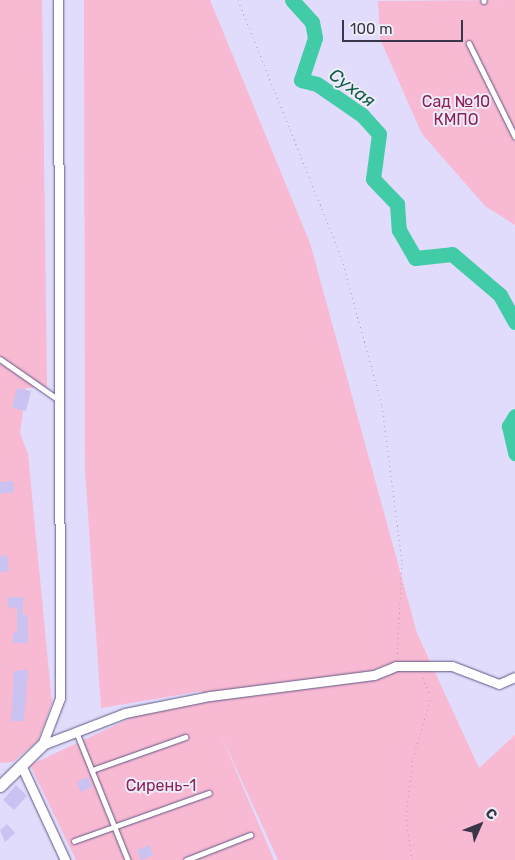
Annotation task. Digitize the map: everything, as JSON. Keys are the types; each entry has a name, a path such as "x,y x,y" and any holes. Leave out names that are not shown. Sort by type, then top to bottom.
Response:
{"street":[{"path":"42,745 60,698 58,0"},
{"path":"0,786 42,745 125,713 210,696 374,675 396,666 452,666 498,684 515,677"},
{"path":"20,765 65,860"}],"lane":[{"path":"469,42 515,136"},
{"path":"0,359 60,400"},
{"path":"77,733 128,860"},
{"path":"92,770 185,737"},
{"path":"74,841 115,828 209,792"},
{"path":"186,860 250,835"}],"path":[{"path":"238,0 342,259 382,406 402,563 396,666"},
{"path":"412,860 406,816 414,758 430,697 418,666"}],"green space":[{"path":"0,0 42,0 47,387 26,388 20,433 28,454 52,703 38,741 13,762 0,763"},
{"name":"Сирень-1","path":"84,0 210,0 310,243 417,633 479,768 515,735 515,860 278,860 219,731 274,860 76,860 30,765 133,717 204,699 202,691 101,708 85,469"},
{"name":"Сад №10 КМПО","path":"515,0 515,225 485,206 422,134 380,39 378,1"}],"building":[{"path":"17,388 31,391 26,411 12,408"},
{"path":"13,481 14,492 0,494 0,482"},
{"path":"7,555 9,571 0,572 0,556"},
{"path":"8,597 23,597 23,615 28,615 28,643 13,643 13,633 17,633 17,608 8,607"},
{"path":"28,670 24,721 11,721 14,671"},
{"path":"88,777 92,787 81,792 77,782"},
{"path":"16,785 27,796 14,810 3,800"},
{"path":"7,824 15,833 5,842 0,830"},
{"path":"149,845 153,855 141,860 137,850"}],"waterway":[{"name":"Сухая","path":"292,0 312,22 315,38 301,80 317,84 362,115 379,134 373,179 397,204 399,230 415,258 452,254 500,295 515,322"},
{"name":"Сухая","path":"515,416 509,426 515,453"}]}
